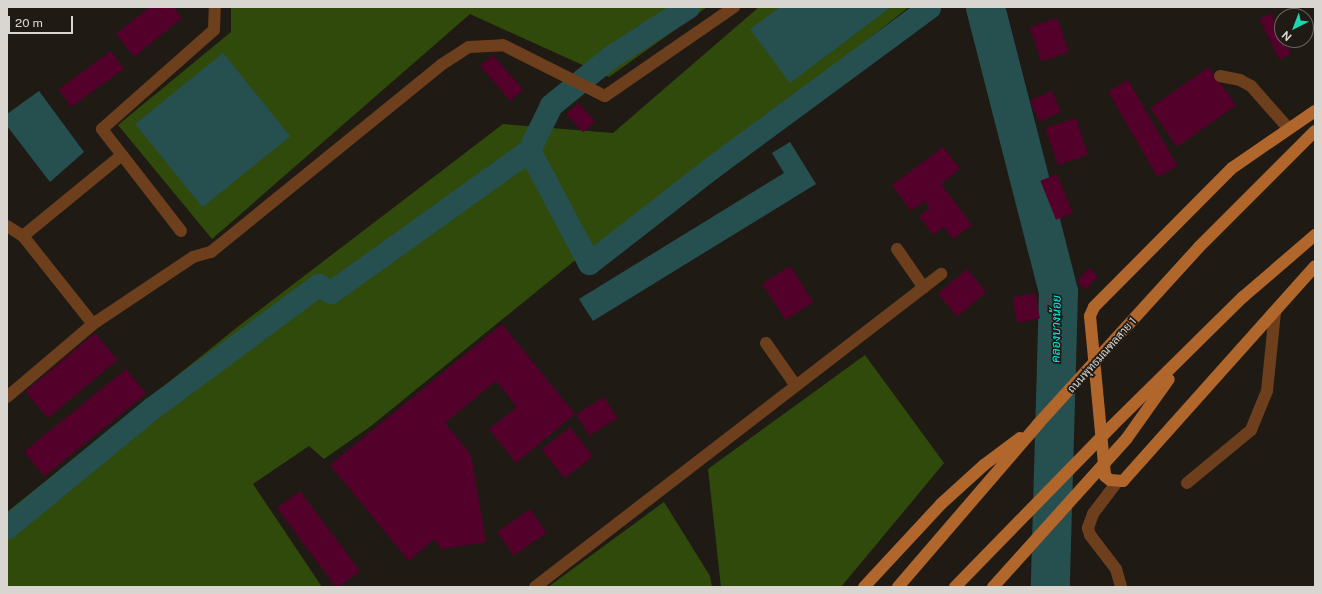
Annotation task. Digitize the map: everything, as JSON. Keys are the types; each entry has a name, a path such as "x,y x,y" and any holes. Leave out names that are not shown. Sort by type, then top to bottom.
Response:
{"main road":[{"path":"1315,111 1288,128 1232,168 1098,301 1090,316 1103,472 1110,480 1117,482 1123,481 1315,266"},
{"name":"ถนนพุทธมณฑลสาย 1","path":"898,587 1038,424 1199,247 1315,131"},
{"path":"958,584 1106,432 1186,355 1243,297 1315,235"},
{"path":"993,587 1127,438 1186,355"},
{"path":"864,587 941,504 984,464 1038,424"}],"street":[{"path":"181,231 102,129 214,30 215,7"},
{"path":"7,397 93,324 193,258 211,252 440,64 469,47 503,45 605,96 734,7"},
{"path":"1220,76 1240,80 1251,86 1288,128"},
{"path":"23,236 122,155"},
{"path":"7,226 23,236 93,324"},
{"path":"897,249 924,288"},
{"path":"535,587 941,274"},
{"path":"1187,483 1251,430 1267,391 1275,312"},
{"path":"766,343 796,386"},
{"path":"1117,482 1093,514 1088,528 1090,535 1116,569 1121,587"}],"green space":[{"path":"231,7 707,7 609,77 470,14 212,239 118,125 231,32"},
{"path":"759,7 909,7 730,147 584,253 371,426 324,459 309,446 253,484 322,587 7,587 7,512 240,325 503,124 613,133"},
{"path":"865,355 944,463 841,587 721,587 708,469"},
{"path":"664,502 710,576 712,587 548,587"}],"water":[{"path":"780,7 891,7 790,83 750,29"},
{"path":"223,53 290,136 203,207 135,124"},
{"path":"39,91 84,152 50,182 7,126 7,114"},
{"path":"790,142 816,184 593,321 579,299 784,173 772,153"}],"building":[{"path":"150,7 173,7 182,18 134,57 116,34"},
{"path":"1271,13 1274,19 1274,48 1288,48 1291,54 1279,60 1259,19"},
{"path":"1057,18 1069,52 1041,61 1030,27"},
{"path":"111,51 124,69 71,107 58,89"},
{"path":"493,55 523,90 510,101 480,66"},
{"path":"1209,67 1236,106 1177,147 1150,108"},
{"path":"1128,80 1178,166 1158,177 1108,92"},
{"path":"1052,91 1061,112 1039,122 1030,100"},
{"path":"578,103 595,121 583,132 566,114"},
{"path":"1076,118 1088,155 1058,165 1046,128"},
{"path":"943,147 960,169 941,184 972,225 953,239 944,227 933,235 919,216 930,208 925,201 911,211 892,185"},
{"path":"1057,174 1073,213 1056,220 1040,181"},
{"path":"790,266 813,302 786,320 762,284"},
{"path":"1089,268 1098,276 1086,289 1077,281"},
{"path":"967,269 986,292 957,316 938,293"},
{"path":"1035,293 1040,319 1017,323 1012,297"},
{"path":"502,324 575,414 516,463 489,429 517,407 496,381 445,423 471,455 486,542 442,549 434,539 409,561 330,465"},
{"path":"95,333 117,360 48,418 25,391"},
{"path":"126,369 146,394 44,476 24,451"},
{"path":"604,397 617,418 589,436 576,414"},
{"path":"570,427 593,456 564,478 542,449"},
{"path":"300,491 360,571 339,587 336,587 277,508"},
{"path":"530,509 547,533 514,556 497,532"}],"waterway":[{"path":"529,150 551,105 610,57 688,7"},
{"path":"7,527 152,408 318,285 331,292 529,150 589,263 711,168 929,7"},
{"name":"คลองบางน้อย","path":"985,7 1058,292 1050,587"}]}
